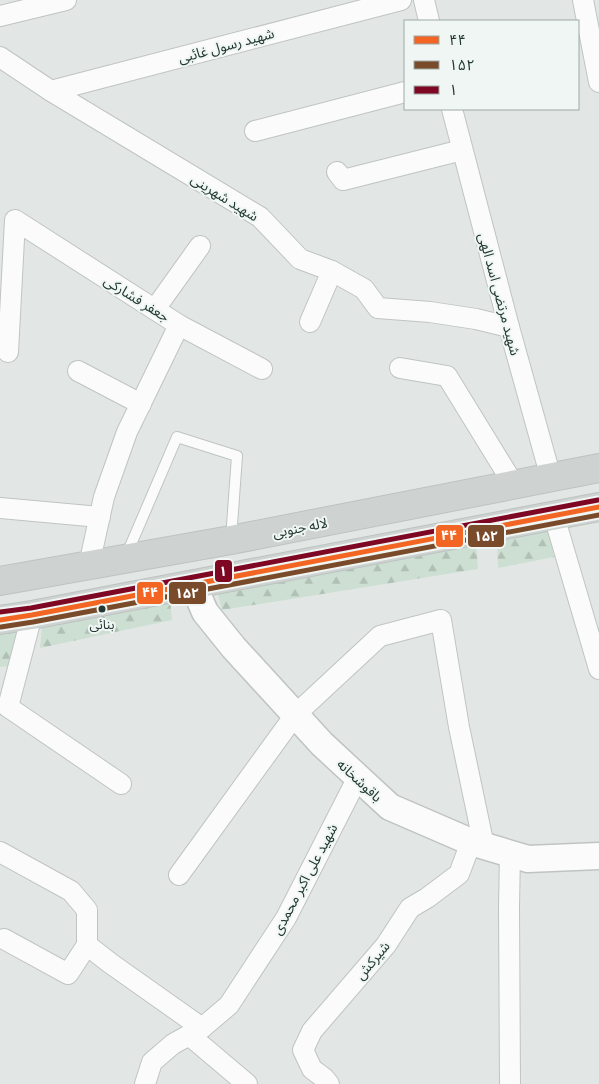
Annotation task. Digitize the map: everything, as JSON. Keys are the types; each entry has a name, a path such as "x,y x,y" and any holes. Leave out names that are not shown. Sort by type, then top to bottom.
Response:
{"main road":[{"name":"لاله جنوبی","path":"0,581 231,540 599,468"},
{"path":"0,620 599,507"}],"street":[{"path":"0,16 66,0"},
{"name":"شهید رسول غائبی","path":"51,91 401,0"},
{"path":"424,0 429,20"},
{"path":"583,0 599,82"},
{"name":"شهید شهرینی","path":"0,57 51,91 260,216 300,259 332,270 364,289 378,308 430,312 509,327"},
{"path":"255,131 404,92"},
{"name":"شهید مرتضی اسد الهی","path":"452,110 551,478"},
{"path":"337,172 343,180 462,150"},
{"name":"جعفر فشارکی","path":"7,215 179,324 127,432 104,497 89,565"},
{"name":"جعفر فشارکی","path":"7,215 8,352"},
{"path":"155,309 200,246"},
{"path":"310,322 332,270"},
{"path":"179,324 262,369"},
{"path":"400,368 447,376 514,485"},
{"path":"78,371 141,404"},
{"path":"0,508 100,517"},
{"path":"554,516 593,627 599,669"},
{"name":"باقوشخانه","path":"192,584 205,612 234,648 322,744 390,807 478,844 528,859 599,856"},
{"path":"32,615 8,707 121,784"},
{"path":"179,874 295,715 380,636 441,620 478,844"},
{"name":"شهید علی اکبر محمدی","path":"145,1084 152,1062 173,1044 195,1032 229,1005 286,918 358,777"},
{"name":"شیرکش","path":"329,1084 312,1069 303,1050 312,1031 386,945 410,908 459,874 478,844"},
{"path":"0,852 71,891 88,910 87,946 68,974 4,939"},
{"path":"510,853 510,1084"},
{"path":"87,946 195,1032 247,1084"}],"lane":[{"path":"125,559 177,437 237,456 231,540"}],"green space":[{"path":"548,526 554,557 498,568 497,539"},
{"path":"476,540 478,569 222,610 217,591"},
{"path":"170,599 172,620 40,648 42,625"},
{"path":"20,630 9,666 0,667 0,632"}],"transit line":[{"name":"۱","path":"0,612 31,608 598,500"},
{"name":"۴۴","path":"0,620 599,507"},
{"name":"۱۵۲","path":"1,627 599,515"}],"place":[{"name":"بنائی","path":"102,609"}]}
